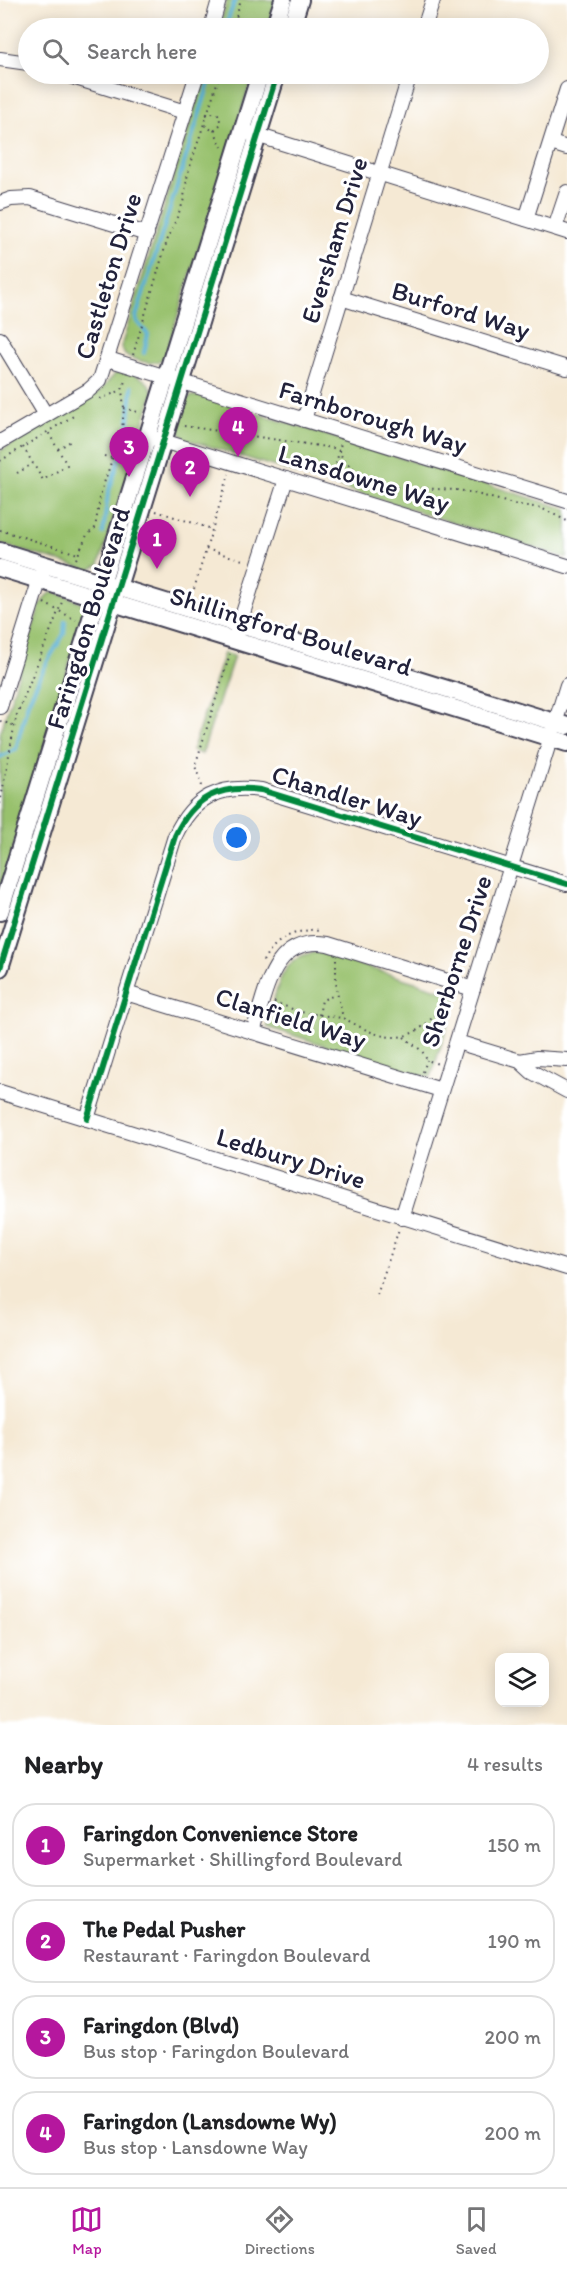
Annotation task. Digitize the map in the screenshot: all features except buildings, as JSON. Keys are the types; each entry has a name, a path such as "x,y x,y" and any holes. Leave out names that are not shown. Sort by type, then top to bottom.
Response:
{"street":[{"path":"214,18 219,0"},
{"path":"277,18 283,0"},
{"path":"294,18 300,0"},
{"path":"427,18 433,0"},
{"path":"0,59 18,62"},
{"path":"95,84 185,112"},
{"name":"Castleton Drive","path":"0,442 96,385 103,375 194,84"},
{"name":"Faringdon Boulevard","path":"0,968 30,842 250,133 258,84"},
{"name":"Faringdon Boulevard","path":"250,133 272,84"},
{"name":"Eversham Drive","path":"304,420 407,84"},
{"path":"526,219 567,89"},
{"path":"250,133 561,230 567,192"},
{"path":"551,142 567,148"},
{"path":"0,203 11,199 30,198 147,234"},
{"name":"Burford Way","path":"342,298 567,368"},
{"path":"0,339 46,415"},
{"name":"Farnborough Way","path":"108,359 567,501"},
{"name":"Lansdowne Way","path":"155,438 567,566"},
{"path":"235,639 286,479"},
{"name":"Shillingford Boulevard","path":"0,551 42,572 107,592 235,639 558,729 567,743"},
{"name":"Shillingford Boulevard","path":"0,568 42,572"},
{"path":"1,703 42,572"},
{"name":"Sherborne Drive","path":"402,1218 511,867 558,729 567,685"},
{"name":"Chandler Way","path":"87,1119 175,836 188,814 208,796 232,788 261,790 567,884"},
{"name":"Faringdon Boulevard","path":"0,912 30,842"},
{"path":"254,1032 278,961 291,950 309,943 318,942 339,947 473,989"},
{"name":"Clanfield Way","path":"126,993 441,1090"},
{"path":"457,1042 520,1061 532,1072 567,1091"},
{"path":"520,1061 537,1058 567,1060"},
{"name":"Ledbury Drive","path":"0,1092 567,1268"}],"path":[{"path":"236,18 241,0"},
{"path":"76,561 87,535 95,528 100,499 128,409 122,390 161,260 183,203 188,173 217,84"},
{"path":"207,93 213,95"},
{"path":"204,122 206,128 213,131 221,124 218,114 211,113 206,116"},
{"path":"156,258 161,260"},
{"path":"95,402 122,390"},
{"path":"128,409 161,420 329,447 339,451 349,466 379,484 473,493 513,504 541,508 567,521"},
{"path":"0,461 81,411"},
{"path":"23,447 43,480 67,465 48,432"},
{"path":"329,493 344,433"},
{"path":"57,449 71,441"},
{"path":"104,456 112,458"},
{"path":"17,473 33,464"},
{"path":"194,590 229,474"},
{"path":"153,511 212,529"},
{"path":"0,530 78,554"},
{"path":"206,549 246,561"},
{"path":"0,804 14,725 27,684 65,594"},
{"path":"33,599 83,624"},
{"path":"208,796 196,773 195,766 235,639"},
{"path":"0,721 14,725"},
{"path":"261,965 271,949 287,937 308,930 331,931"},
{"path":"339,947 334,970 336,994 343,1018"},
{"path":"404,1037 419,1029 436,1014 442,1004 448,981"},
{"path":"319,1015 322,1000 336,994"},
{"path":"264,999 300,1012 343,1018 376,1034 404,1037 422,1051 427,1060 448,1067"},
{"path":"377,1295 402,1218"}],"green space":[{"path":"227,0 276,0 270,18 222,18"},
{"path":"202,84 250,84 165,357 156,362 146,362 125,355 121,347"},
{"path":"116,373 128,373 139,377 148,383 153,393 99,565 89,570 0,544 0,451 99,392"},
{"path":"191,396 200,396 567,509 567,558 186,439 178,429 177,417 182,405"},
{"path":"54,592 81,602 85,612 0,891 0,734 40,605 47,595"},
{"path":"224,653 234,656 202,754 192,751"},
{"path":"318,952 457,995 431,1077 418,1075 267,1027 276,990 286,969 304,955"}],"waterway":[{"path":"229,18 235,0"},
{"path":"144,353 148,334 137,322 136,317 209,84"},
{"path":"103,533 108,494 128,432 132,387"},
{"path":"0,757 16,749 28,702 47,662 64,634 65,621"}],"cycle path":[{"path":"0,968 274,84"},
{"path":"87,1119 175,836 190,812 209,796 233,789 261,790 567,884"}],"place":[{"name":"Faringdon (Lansdowne Wy)","path":"238,457"},
{"name":"Faringdon (Blvd)","path":"129,477"},
{"name":"The Pedal Pusher","path":"190,497"},
{"name":"Faringdon Convenience Store","path":"157,569"}]}
